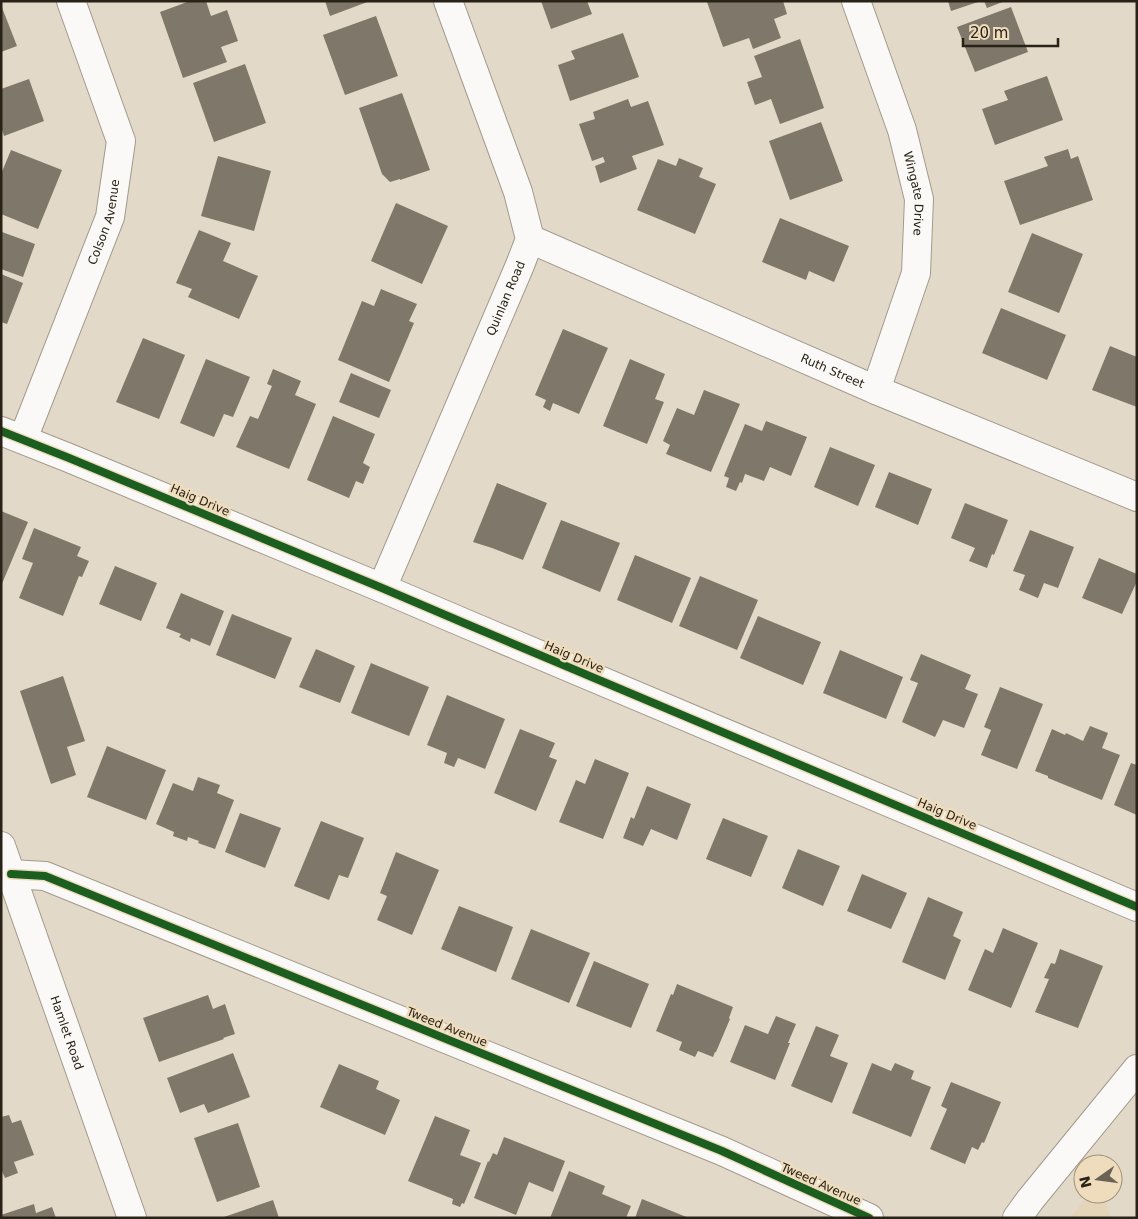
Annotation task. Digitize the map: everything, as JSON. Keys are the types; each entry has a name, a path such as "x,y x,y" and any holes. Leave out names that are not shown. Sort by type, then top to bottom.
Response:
{"street":[{"name":"Colson Avenue","path":"12,435 110,216 121,141 71,1"},
{"path":"448,1 518,192 530,239"},
{"name":"Wingate Drive","path":"856,1 902,130 919,199 916,273 876,390"},
{"name":"Ruth Street","path":"530,239 876,390 1137,497"},
{"name":"Quinlan Road","path":"382,588 530,239"},
{"name":"Haig Drive","path":"12,435 382,588 1137,907"},
{"name":"Hamlet Road","path":"1,846 132,1218"},
{"name":"Tweed Avenue","path":"11,874 44,876 54,880 722,1151 869,1218"},
{"path":"1017,1218 1137,1070"}],"shaded area":[{"path":"1081,1204 1106,1204 1111,1218 1070,1218"}],"building":[{"path":"190,1 206,1 211,16 227,10 238,41 221,47 227,62 183,78 160,12"},
{"path":"325,1 370,1 330,16"},
{"path":"541,1 587,1 592,14 551,29"},
{"path":"783,1 787,14 774,19 781,38 753,49 749,38 723,47 707,2"},
{"path":"948,1 977,1 978,2 951,11"},
{"path":"984,1 1005,1 987,8"},
{"path":"1,5 17,46 1,52"},
{"path":"1011,7 1028,52 975,72 957,27"},
{"path":"376,16 398,76 345,95 323,35"},
{"path":"623,33 639,77 570,101 558,65 575,59 571,51"},
{"path":"800,39 824,108 780,124 771,99 755,105 747,82 762,77 754,56"},
{"path":"245,64 266,123 214,142 193,83"},
{"path":"1047,76 1063,120 995,145 982,109 1008,100 1004,91"},
{"path":"29,79 44,121 4,136 1,127 1,89"},
{"path":"402,93 430,170 390,182 382,174 359,108"},
{"path":"628,99 631,107 648,101 664,145 632,156 637,169 600,183 595,166 605,162 603,157 592,161 579,124 595,119 593,112"},
{"path":"821,122 843,181 790,200 769,141"},
{"path":"1068,149 1071,159 1078,156 1093,200 1020,225 1004,181 1048,166 1044,157"},
{"path":"11,150 62,170 38,229 1,214 1,174"},
{"path":"218,156 271,171 254,231 201,216"},
{"path":"679,158 703,168 699,177 716,184 695,234 637,210 658,159 676,166"},
{"path":"396,203 448,226 422,284 371,261"},
{"path":"780,218 849,246 834,282 809,271 806,280 762,262"},
{"path":"199,230 231,243 223,261 258,276 239,319 188,297 192,289 176,283"},
{"path":"2,232 35,244 23,277 1,269"},
{"path":"1032,233 1083,254 1059,313 1008,292"},
{"path":"1,274 23,283 7,324 1,322"},
{"path":"381,289 417,304 409,321 414,323 389,382 338,360 362,301 374,306"},
{"path":"1001,308 1066,335 1047,380 982,353"},
{"path":"563,329 608,348 579,414 553,403 550,411 543,407 546,400 535,395"},
{"path":"143,338 185,355 159,419 116,402"},
{"path":"1110,346 1137,357 1137,407 1092,390"},
{"path":"206,359 250,377 233,417 224,414 214,437 180,423"},
{"path":"630,359 665,374 655,399 664,402 647,444 603,426"},
{"path":"273,369 301,381 295,395 316,404 289,469 236,447 250,416 258,419 272,386 267,384"},
{"path":"351,373 391,390 379,418 339,402"},
{"path":"704,390 740,404 711,472 666,454 670,445 663,441 677,408 694,415"},
{"path":"333,416 375,434 363,463 370,467 363,484 356,481 349,498 307,480"},
{"path":"766,421 807,437 791,476 770,467 764,481 745,474 742,483 740,482 736,491 726,487 729,478 724,476 745,424 762,431"},
{"path":"830,447 875,465 858,506 814,487"},
{"path":"889,472 932,489 918,525 875,507"},
{"path":"497,483 547,503 523,560 473,542"},
{"path":"965,503 1008,520 987,568 969,561 975,548 951,538"},
{"path":"1,511 28,522 1,586"},
{"path":"561,520 620,543 600,592 542,568"},
{"path":"34,528 81,547 77,556 89,561 82,577 79,576 63,616 19,598 33,563 22,559"},
{"path":"1030,530 1074,547 1058,588 1044,583 1038,598 1019,590 1025,575 1013,571"},
{"path":"635,555 691,578 672,623 617,600"},
{"path":"1099,558 1137,574 1137,581 1122,614 1082,598"},
{"path":"115,566 157,583 141,621 99,604"},
{"path":"700,576 758,600 737,650 679,626"},
{"path":"181,593 224,611 210,646 191,638 190,642 179,637 181,634 166,628"},
{"path":"232,614 292,638 275,679 216,655"},
{"path":"758,616 821,642 803,685 740,658"},
{"path":"316,649 355,666 340,703 299,687"},
{"path":"840,650 903,677 886,719 823,693"},
{"path":"921,654 971,675 965,689 978,694 964,728 943,720 935,737 902,722 918,683 910,680"},
{"path":"371,663 429,687 409,736 351,713"},
{"path":"63,676 85,741 67,747 76,775 51,784 20,691"},
{"path":"1000,687 1043,704 1017,769 981,755 991,730 984,727"},
{"path":"447,695 505,719 485,769 458,758 454,767 444,763 447,753 427,745"},
{"path":"1090,726 1108,733 1102,748 1120,755 1102,800 1035,771 1052,729 1083,741"},
{"path":"520,729 555,743 549,757 557,760 536,811 494,793"},
{"path":"107,746 166,770 146,820 87,797"},
{"path":"595,759 629,773 603,839 559,822 576,780 585,784"},
{"path":"1131,763 1137,765 1137,815 1114,805"},
{"path":"198,777 220,785 217,793 234,800 215,849 188,837 187,841 173,836 174,832 156,824 173,783 193,791"},
{"path":"647,786 691,804 677,840 651,829 643,846 623,838 631,817 634,819"},
{"path":"240,813 281,828 265,868 225,852"},
{"path":"723,818 768,836 751,877 706,859"},
{"path":"321,821 364,838 348,878 339,875 329,900 294,886"},
{"path":"798,849 840,866 823,906 782,888"},
{"path":"396,852 439,870 412,935 377,920 387,896 380,893"},
{"path":"862,874 907,893 891,929 847,911"},
{"path":"928,897 963,912 953,936 961,940 945,980 902,962"},
{"path":"459,906 513,927 496,972 441,949"},
{"path":"1003,928 1038,943 1011,1008 968,990 985,949 993,953"},
{"path":"531,929 590,953 569,1003 511,979"},
{"path":"1060,949 1103,966 1078,1028 1035,1012 1049,979 1044,978 1051,963 1055,964"},
{"path":"594,961 649,984 631,1028 576,1006"},
{"path":"677,984 733,1007 730,1019 713,1057 698,1051 695,1057 679,1050 682,1042 656,1031"},
{"path":"208,995 213,1009 225,1004 235,1034 159,1062 143,1018"},
{"path":"776,1016 796,1024 775,1080 730,1062 745,1025 768,1034"},
{"path":"816,1026 839,1035 830,1056 848,1063 832,1103 791,1086"},
{"path":"233,1053 250,1097 208,1113 204,1104 180,1113 167,1078"},
{"path":"872,1063 891,1071 895,1063 914,1071 911,1079 931,1087 911,1137 852,1113"},
{"path":"339,1064 379,1081 376,1089 400,1100 385,1135 320,1107"},
{"path":"951,1082 1001,1102 984,1143 982,1142 978,1150 972,1147 965,1164 930,1149 947,1109 941,1106"},
{"path":"9,1115 12,1123 21,1120 34,1155 14,1162 18,1173 5,1178 1,1169 1,1117"},
{"path":"435,1116 470,1130 460,1155 481,1163 464,1204 462,1203 460,1207 452,1204 453,1199 408,1181"},
{"path":"238,1123 260,1187 217,1202 194,1138"},
{"path":"504,1137 565,1161 553,1192 529,1182 516,1215 474,1198 488,1161 493,1153 497,1155"},
{"path":"569,1171 605,1186 602,1194 631,1206 626,1218 550,1218"},
{"path":"642,1199 689,1218 635,1218"},
{"path":"273,1200 279,1218 224,1218 224,1217"},
{"path":"34,1204 36,1213 52,1207 56,1218 1,1218 1,1215"}],"cycle path":[{"path":"1,431 382,588 1137,907"},
{"path":"11,874 45,876 722,1151 869,1218"}]}
